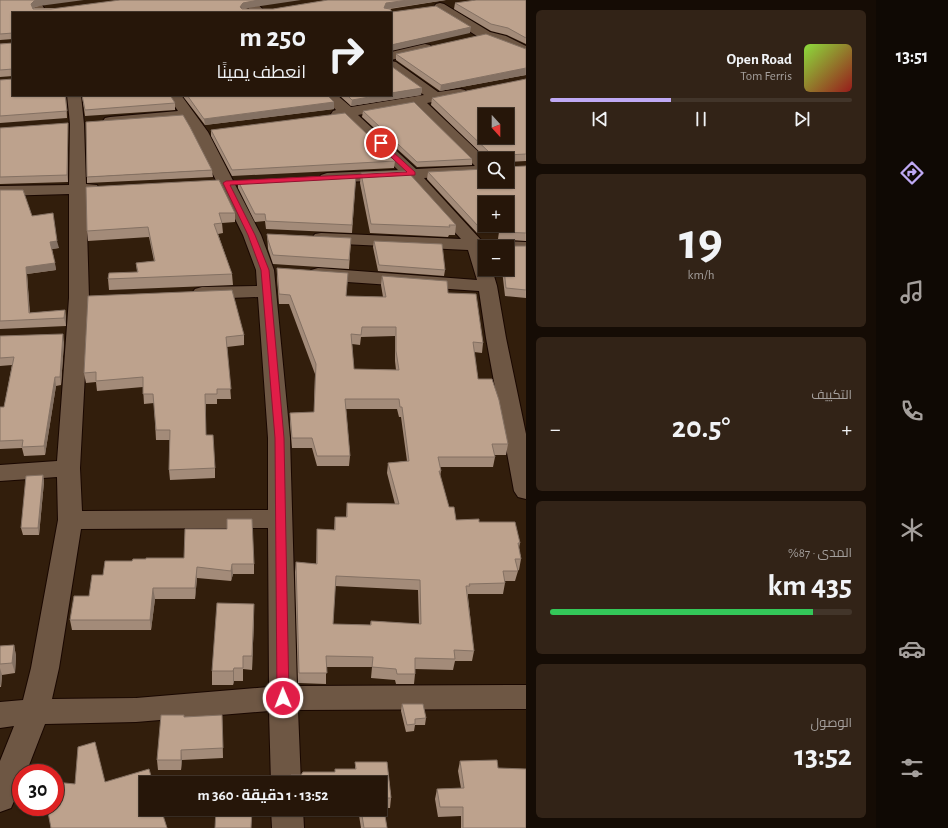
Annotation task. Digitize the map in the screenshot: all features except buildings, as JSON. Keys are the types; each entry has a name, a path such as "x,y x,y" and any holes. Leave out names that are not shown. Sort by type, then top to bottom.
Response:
{"street":[{"path":"33,0 40,12 55,9"},
{"path":"247,0 255,12"},
{"path":"426,9 460,3"},
{"path":"440,7 485,36 501,39 526,51"},
{"path":"260,12 274,9"},
{"path":"501,39 520,34"},
{"path":"471,39 485,36"},
{"path":"392,56 434,46"},
{"path":"392,66 437,98"},
{"path":"325,116 474,91"},
{"path":"0,798 34,712 45,668 70,520 68,468 69,333 87,298 69,124 74,96"},
{"path":"175,96 187,115 208,131 226,183 260,235 277,276 283,698 286,776"},
{"path":"330,96 412,174 475,244 488,286 496,338 526,491"},
{"path":"417,101 478,161"},
{"path":"69,124 187,115"},
{"path":"312,179 412,174 478,169"},
{"path":"0,191 108,188"},
{"path":"307,237 526,247"},
{"path":"181,293 277,276 488,286"},
{"path":"0,473 68,468"},
{"path":"70,520 281,519"},
{"path":"0,715 34,712 136,710 283,698 526,697"},
{"path":"288,816 288,828"}],"route":[{"path":"283,698 279,438 265,270 252,235 226,183 412,174 381,143"}]}
